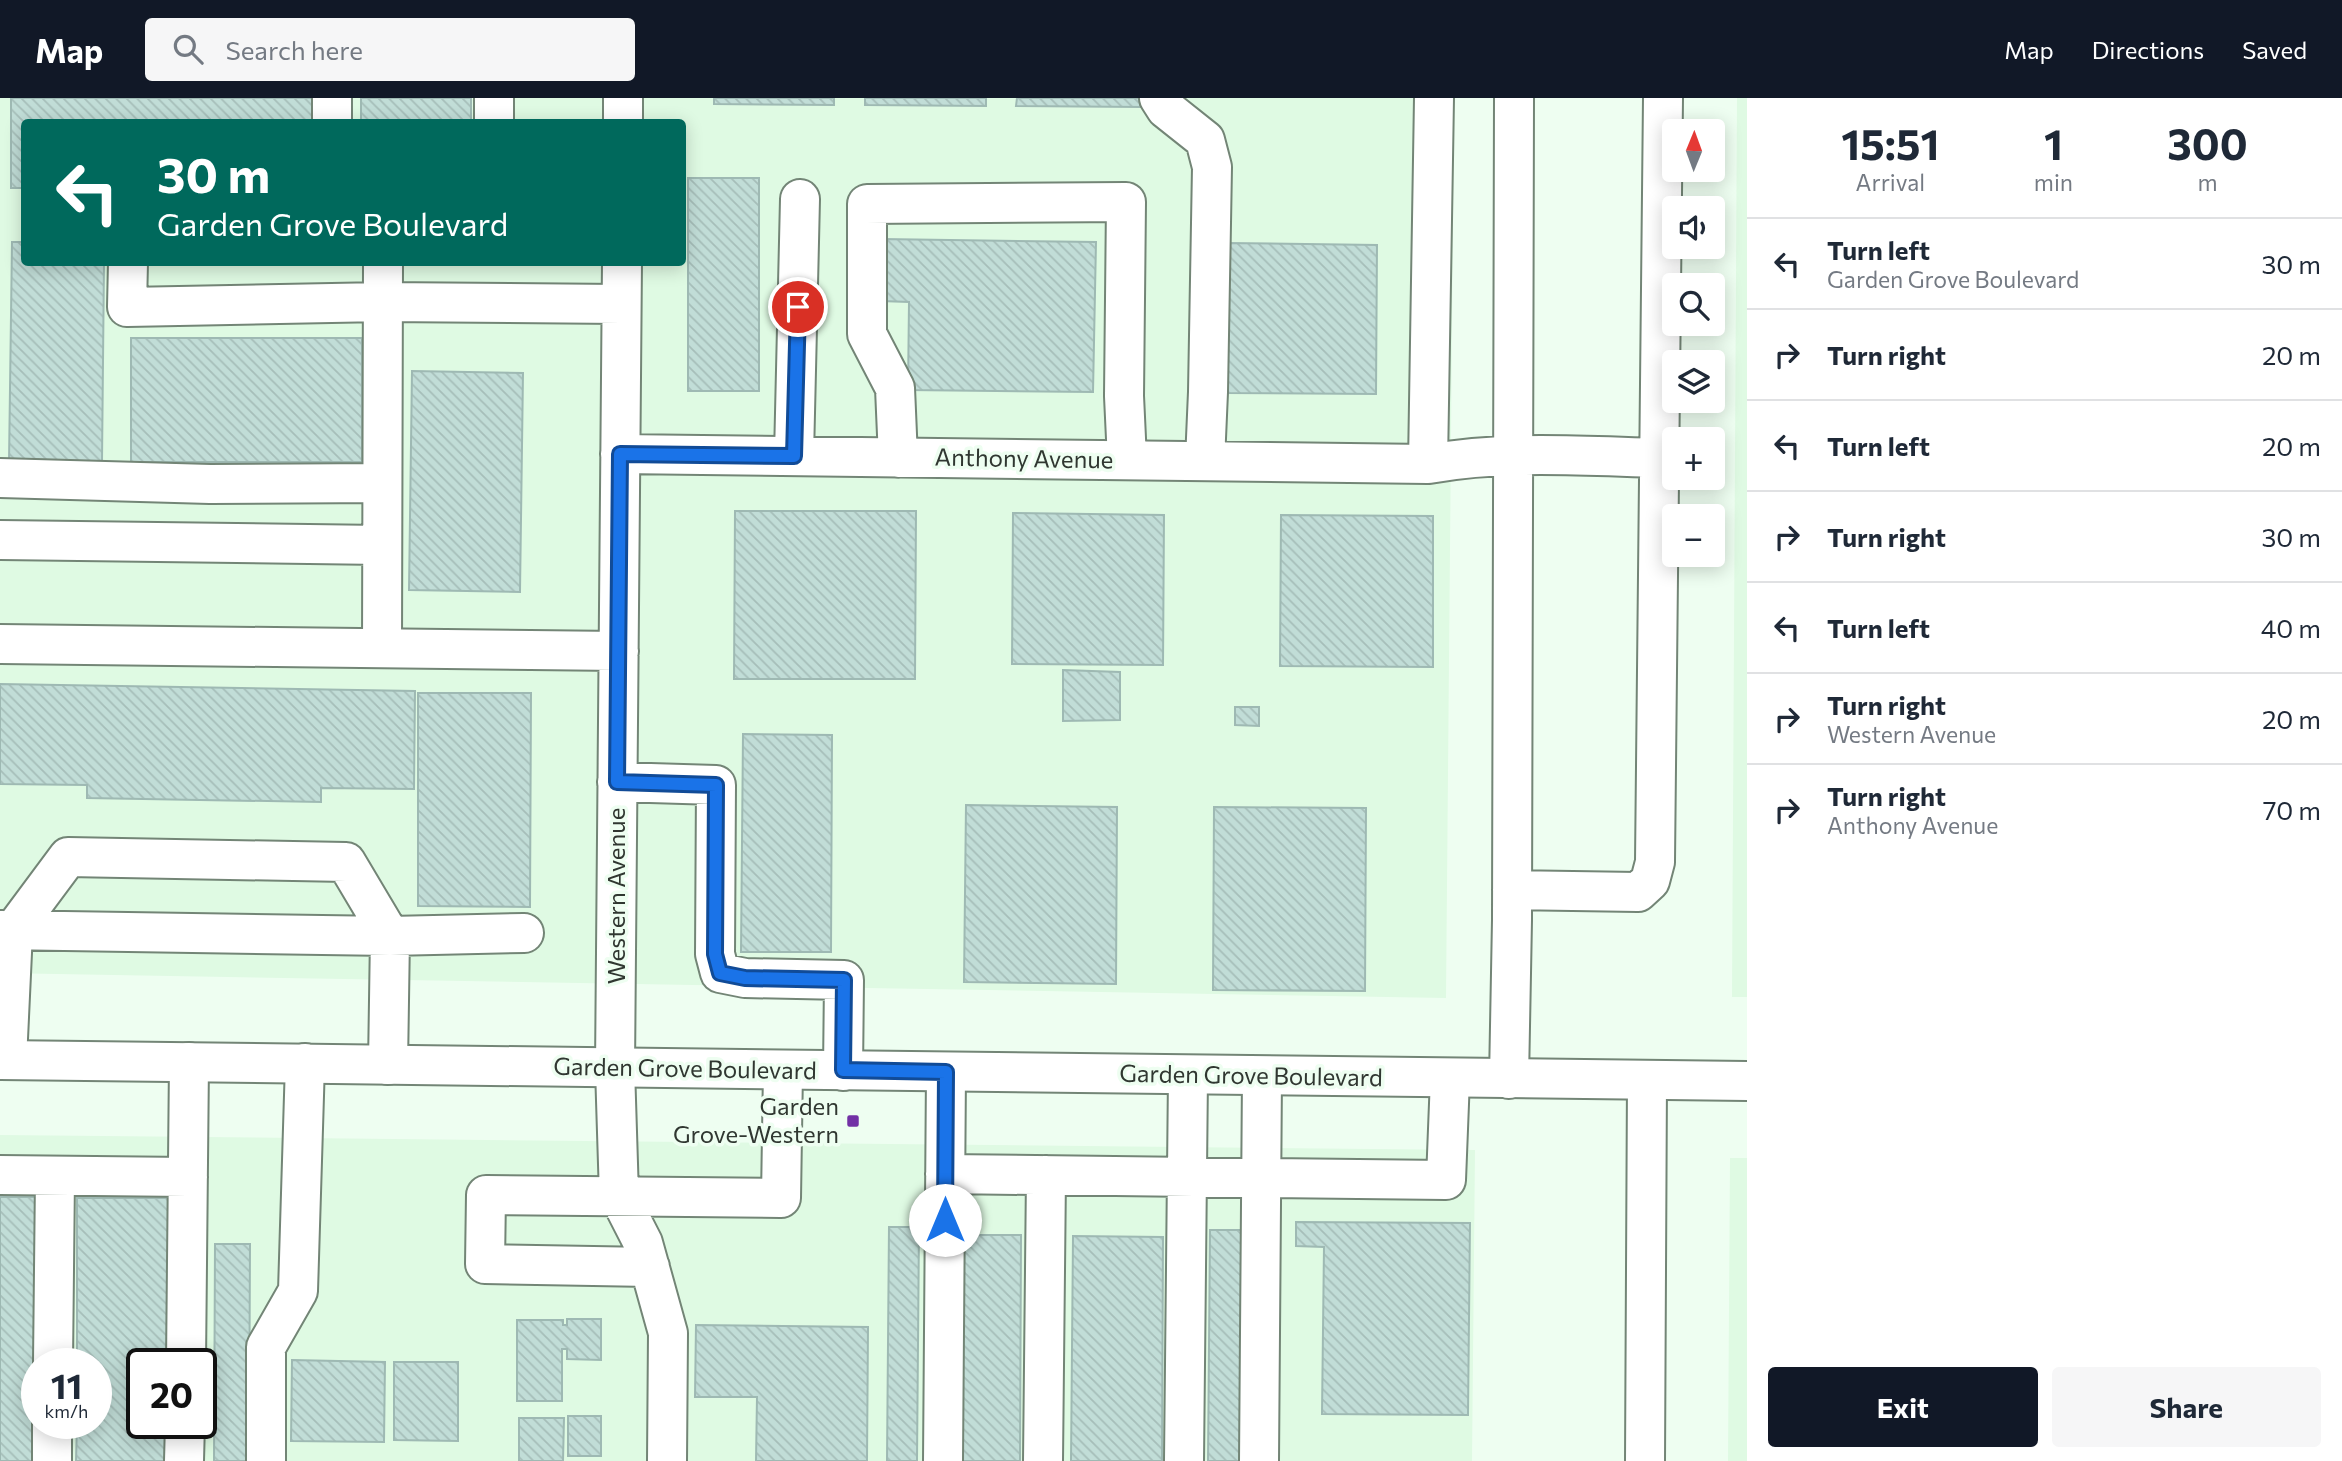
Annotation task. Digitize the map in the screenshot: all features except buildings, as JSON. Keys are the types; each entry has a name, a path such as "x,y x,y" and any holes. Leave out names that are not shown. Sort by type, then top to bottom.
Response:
{"street":[{"path":"332,98 332,119"},
{"path":"494,98 494,119"},
{"path":"623,98 623,119"},
{"path":"1159,98 1166,109 1205,140 1212,167 1205,461"},
{"path":"1428,464 1434,98"},
{"path":"1508,1079 1512,890 1514,98"},
{"path":"1512,890 1638,892 1650,881 1655,862 1663,98"},
{"path":"794,456 800,200"},
{"path":"898,457 895,388 867,334 867,204 1125,202 1124,396 1127,460"},
{"path":"128,266 127,307 383,302 621,304"},
{"path":"382,648 383,266"},
{"name":"Western Avenue","path":"619,1196 615,1068 622,266"},
{"name":"Anthony Avenue","path":"620,454 1428,464 1514,454 1660,458"},
{"path":"0,478 210,484 382,483"},
{"path":"0,540 382,545"},
{"path":"0,644 619,651"},
{"path":"617,782 716,785 715,954 720,973 745,978 844,980 843,1070"},
{"path":"4,1060 6,930 68,857 82,857 346,862 390,936 388,1065"},
{"path":"6,930 390,936 524,933"},
{"name":"Garden Grove Boulevard","path":"4,1060 1747,1081"},
{"path":"186,1348 189,1062"},
{"path":"266,1461 266,1348 298,1291 305,1063"},
{"path":"650,1267 485,1264 486,1195 781,1198 783,1070"},
{"path":"943,1461 946,1072"},
{"path":"1184,1461 1188,1075"},
{"path":"1259,1461 1262,1076"},
{"path":"945,1174 1446,1180 1450,1078"},
{"path":"1644,1461 1647,1080"},
{"path":"0,1175 188,1177"},
{"path":"1043,1461 1046,1175"},
{"path":"53,1348 55,1176"},
{"path":"619,1196 643,1243 668,1333 667,1461"},
{"path":"52,1439 52,1461"},
{"path":"184,1461 185,1439"}],"shaded area":[{"path":"0,98 1454,98 1446,998 0,973"},
{"path":"1737,98 1747,98 1747,997 1732,997"},
{"path":"0,1135 1475,1150 1472,1461 0,1461"},
{"path":"1730,1158 1747,1158 1747,1461 1728,1461"}],"place":[{"name":"Garden Grove-Western","path":"853,1121"}],"route":[{"path":"798,307 794,456 620,454 617,782 716,785 715,954 720,973 745,978 844,980 843,1070 946,1072 945,1220"}]}
